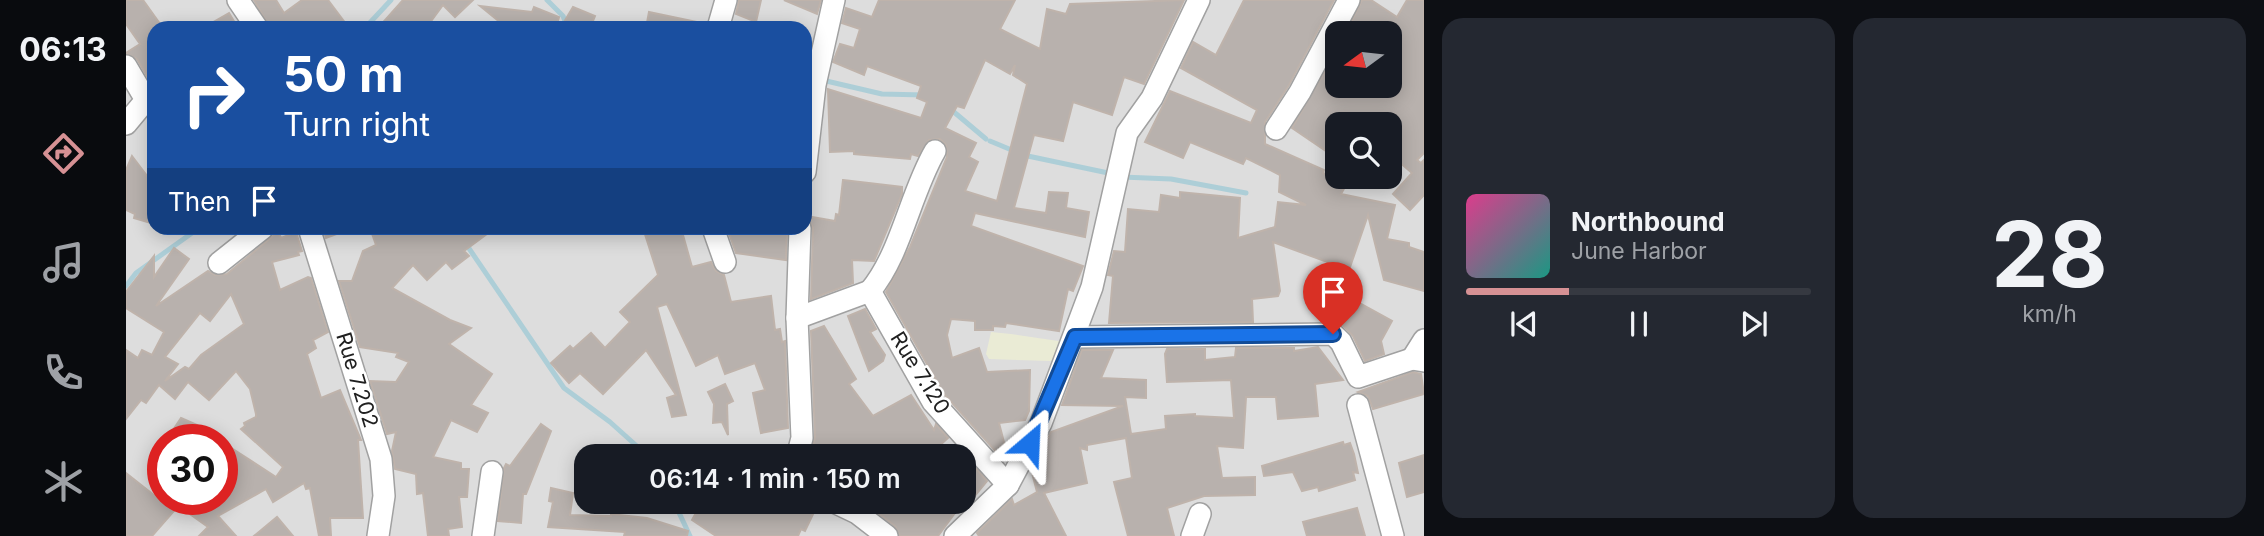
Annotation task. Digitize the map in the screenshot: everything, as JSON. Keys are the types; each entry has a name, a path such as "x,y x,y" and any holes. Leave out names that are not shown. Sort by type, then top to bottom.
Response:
{"street":[{"path":"238,0 252,21"},
{"path":"720,21 726,0"},
{"path":"812,109 834,0"},
{"path":"955,536 1008,485 1041,423 1092,288 1127,132 1152,98 1199,0"},
{"path":"1276,129 1300,92 1349,0"},
{"path":"126,66 146,100 126,124"},
{"path":"797,318 870,291 886,267 920,178 934,151"},
{"path":"219,263 254,235"},
{"name":"Rue 7.202","path":"312,235 381,459 384,496 378,536"},
{"path":"715,235 725,262"},
{"path":"799,444 802,429 797,318 800,235"},
{"name":"Rue 7.120","path":"870,291 933,402 1008,485"},
{"path":"1075,337 1333,334 1341,342 1358,377 1418,360 1424,340"},
{"path":"1358,405 1393,536"},
{"path":"483,536 492,472"},
{"path":"858,514 887,536"},
{"path":"1192,536 1200,514"}],"shaded area":[{"path":"126,0 1424,0 1424,536 126,536"}],"green space":[{"path":"991,332 1065,342 1057,359 1050,361 989,359 986,354"}],"building":[{"path":"126,0 143,0 158,21 147,21 147,76 137,59 126,53 140,44 126,24"},
{"path":"254,0 276,0 284,13 302,0 328,0 344,21 266,21"},
{"path":"403,0 473,0 455,17 443,5 431,21 384,21"},
{"path":"739,0 761,0 756,21 736,14"},
{"path":"784,0 821,0 817,14"},
{"path":"879,0 1015,0 1000,29 1040,49 1047,9 1066,14 1070,4 1184,0 1144,84 1124,77 1112,115 1073,102 1063,141 1034,135 1014,208 1046,213 1049,192 1068,193 1066,208 1089,212 1085,237 975,213 971,226 1083,266 1073,291 1068,289 1059,331 1006,323 1005,327 993,326 993,330 975,330 975,321 951,319 947,335 952,358 979,348 987,372 1030,370 1029,411 1025,420 999,423 1006,450 999,455 944,394 886,292 910,247 947,157 946,145 940,139 929,140 918,156 911,154 910,159 854,154 854,151 830,152 828,89 921,118 927,102 917,98 921,86 867,66 864,75 833,62 840,44 854,48 860,29 842,23 846,8 872,17","holes":["985,60 1010,74 1015,65 1013,75 1027,84 997,201 965,191 978,162 969,157 976,143 945,128 957,106 964,108"]},
{"path":"1244,0 1334,0 1289,85 1265,122 1265,144 1324,170 1325,189 1344,189 1341,194 1395,205 1387,239 1409,243 1409,247 1424,252 1424,291 1384,280 1368,215 1349,270 1273,242 1280,291 1278,296 1252,299 1253,322 1109,323 1113,276 1108,275 1114,251 1125,252 1128,209 1159,212 1161,195 1180,198 1180,192 1240,198 1238,238 1275,227 1278,202 1306,205 1279,192 1280,175 1246,158 1243,164 1190,142 1183,158 1145,142 1170,91 1251,123 1257,110 1181,68 1193,42 1216,55"},
{"path":"1362,0 1371,0 1397,17 1407,0 1424,0 1424,153 1417,160 1421,163 1424,160 1424,195 1410,210 1393,194 1398,189 1402,189 1402,184 1412,173 1402,164 1402,112 1325,112 1325,150 1292,128 1325,71 1325,98 1402,98 1402,21 1352,21"},
{"path":"480,6 532,12 534,7 559,17 558,21 499,21"},
{"path":"573,7 595,16 593,21 565,21"},
{"path":"649,12 692,21 647,21"},
{"path":"229,13 234,21 215,21"},
{"path":"132,156 147,176 147,222 134,218 135,214 126,210 126,170"},
{"path":"843,180 902,187 902,194 874,261 852,260 853,283 811,299 812,217 835,221 836,214 839,215"},
{"path":"274,235 280,235 281,238 297,235 302,251 298,252 299,255 272,262 280,290 311,278 328,332 313,340 316,348 307,354 321,398 340,390 361,440 358,440 363,518 330,518 331,536 319,536 310,488 306,489 304,483 273,502 266,489 238,505 238,452 276,477 283,467 241,429 245,426 244,423 256,417 256,414 250,389 236,371 209,400 188,382 175,399 159,385 146,403 141,400 126,419 126,350 138,358 142,350 152,355 164,332 126,308 126,292 154,256 154,277 174,248 189,259 156,306 208,271 215,275 227,274","holes":["231,294 244,324 201,355 189,369 185,367 165,381 178,364 165,357 200,313 210,321"]},
{"path":"372,235 486,235 464,251 469,256 452,269 446,262 427,280 413,265 392,288 450,320 471,328 449,344 492,374 471,405 488,413 477,432 451,420 433,457 461,463 461,469 469,469 467,497 459,497 462,527 448,529 449,536 428,536 423,493 417,494 416,474 395,469 392,451 396,432 387,434 370,381 396,382 409,362 396,357 398,353 360,347 339,281 352,281 363,251 376,245"},
{"path":"645,235 683,235 692,267 711,262 716,271 724,275 731,302 771,296 775,330 780,329 782,342 785,341 788,428 761,433 753,393 765,390 755,363 725,374 718,355 696,366 667,304 657,307 686,415 672,417 667,398 676,395 646,350 603,394 580,373 569,383 551,363 570,346 573,349 591,333 605,348 630,322 620,312 658,275"},
{"path":"730,235 787,235 786,260 736,253"},
{"path":"1356,301 1392,321 1381,341 1384,354 1365,361 1353,336 1343,325"},
{"path":"865,309 876,329 870,332 885,355 883,361 869,371 848,316"},
{"path":"824,326 856,379 849,384 873,416 911,395 934,430 936,424 948,438 941,444 814,444 811,331"},
{"path":"1318,347 1343,380 1315,384 1318,416 1278,419 1276,397 1246,397 1243,448 1217,446 1222,478 1255,477 1255,495 1204,496 1167,508 1174,536 1128,536 1114,482 1132,478 1126,438 1087,445 1087,450 1080,448 1087,483 1044,493 1066,536 979,536 977,533 1012,499 1014,505 1037,492 1031,469 1051,432 1123,406 1062,405 1082,350 1113,350 1101,378 1146,380 1146,398 1125,397 1131,434 1166,429 1165,416 1195,414 1234,418 1231,380 1167,382 1167,349 1205,349 1205,360 1235,357 1236,348 1294,348 1294,351"},
{"path":"1413,372 1421,374 1424,394 1373,409 1368,396 1358,392"},
{"path":"725,384 733,401 727,404 728,435 722,422 713,423 714,404 708,392"},
{"path":"181,418 195,424 177,424"},
{"path":"541,424 551,431 526,494 523,494 521,523 498,521 504,468 506,464 510,466"},
{"path":"1343,442 1344,445 1350,443 1354,454 1358,473 1353,472 1355,480 1319,491 1318,487 1302,491 1293,472 1264,476 1262,466"},
{"path":"1424,455 1424,492 1407,497 1399,463"},
{"path":"976,468 987,481 976,494"},
{"path":"126,473 147,490 147,515 170,515 152,536 126,536"},
{"path":"551,488 573,493 570,515 611,514 647,518 688,531 687,536 624,536 625,532 548,527 553,502 549,501"},
{"path":"1357,508 1365,536 1307,536 1303,522"},
{"path":"695,514 813,514 805,531 801,529 798,536 716,536 692,520"},
{"path":"880,514 954,514 938,536 900,536 895,526"},
{"path":"191,515 220,515 236,536 199,536 208,527"},
{"path":"277,517 293,536 254,536"}],"waterway":[{"path":"372,21 391,0"},
{"path":"547,0 565,21"},
{"path":"822,80 882,94 924,95"},
{"path":"948,107 986,139"},
{"path":"990,141 1014,151"},
{"path":"1023,155 1113,174"},
{"path":"1122,177 1171,179 1246,193"},
{"path":"126,286 136,273 189,235"},
{"path":"466,244 564,388 635,444"},
{"path":"680,514 690,536"}],"route":[{"path":"1030,443 1041,423 1075,337 1333,334"}]}
